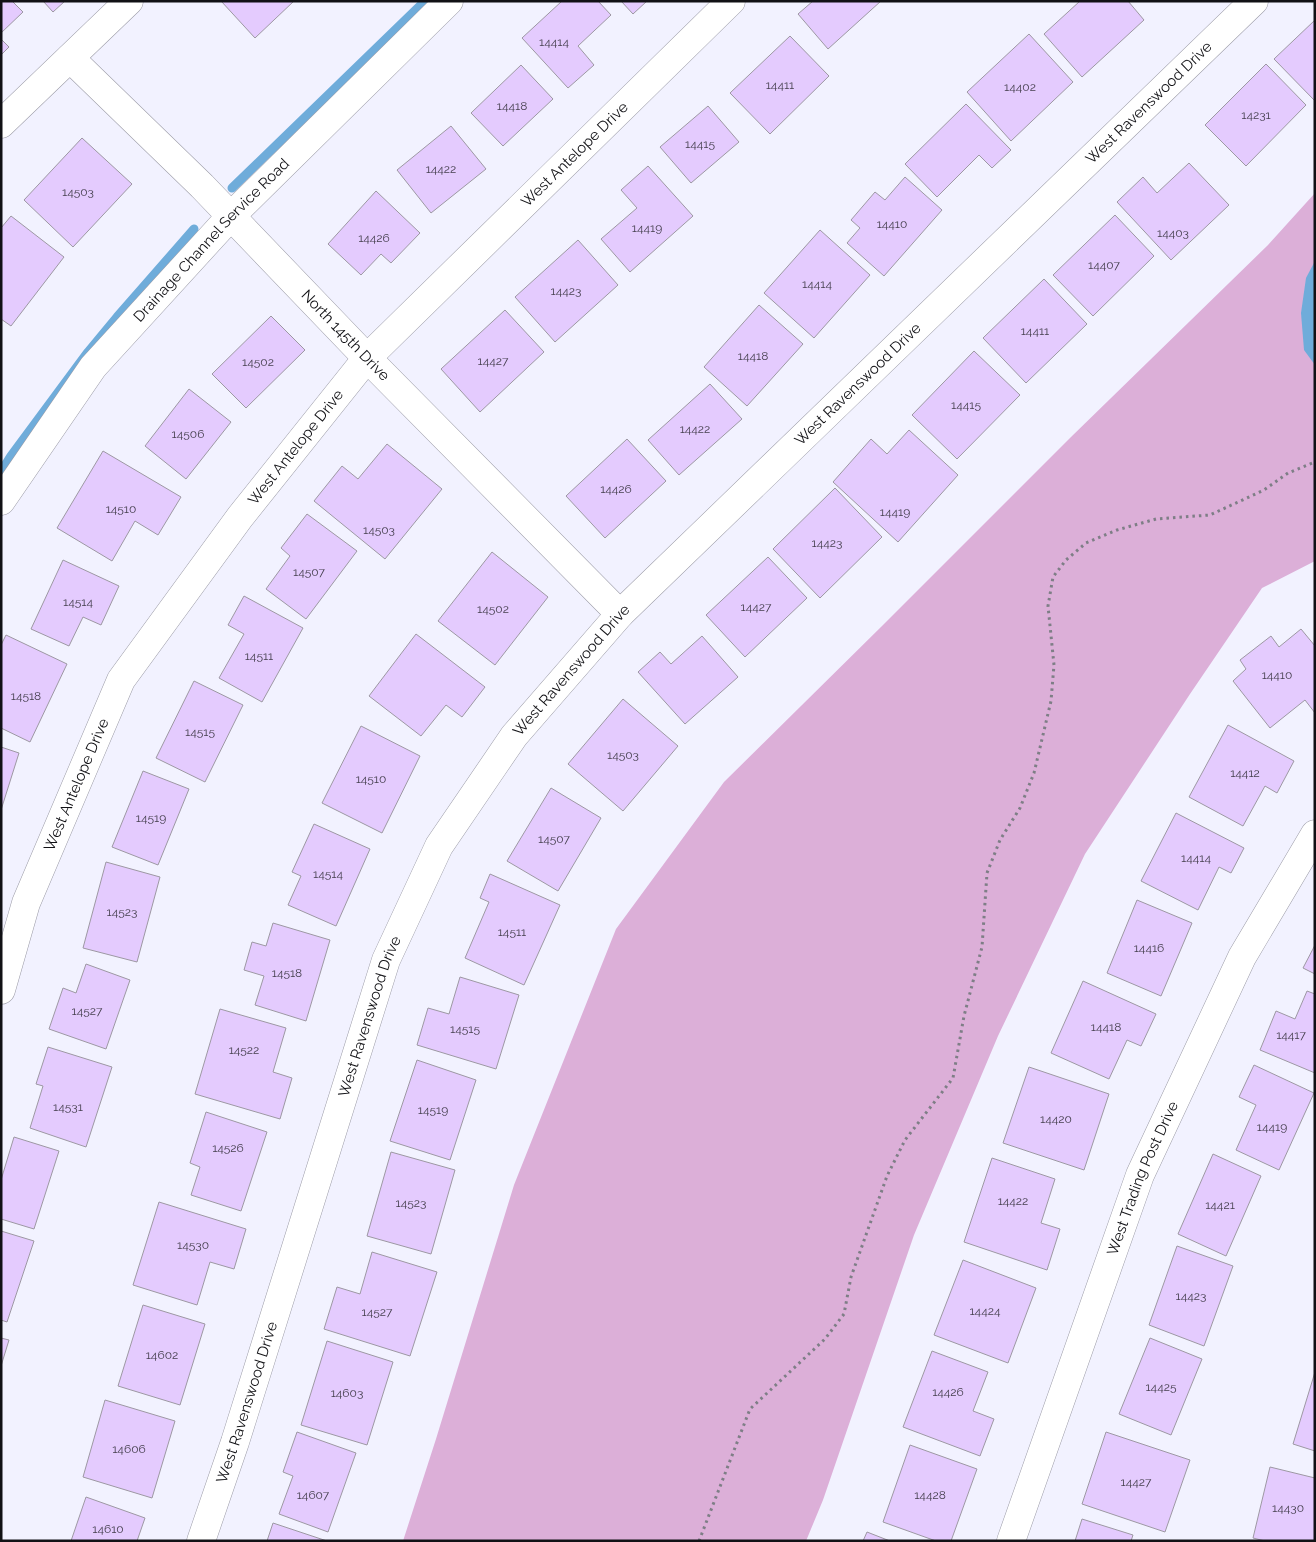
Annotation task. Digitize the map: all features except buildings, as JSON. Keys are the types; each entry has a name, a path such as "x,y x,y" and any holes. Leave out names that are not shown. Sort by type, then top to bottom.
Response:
{"street":[{"path":"1,124 129,1"},
{"name":"Drainage Channel Service Road","path":"1,501 93,367 231,216 449,1"},
{"name":"West Antelope Drive","path":"1,990 26,904 121,680 240,517 367,358 731,1"},
{"name":"West Ravenswood Drive","path":"201,1541 235,1442 386,960 439,846 449,830 514,736 620,614 1254,1"},
{"name":"North 145th Drive","path":"70,58 202,186 367,358 620,614"},
{"name":"West Trading Post Drive","path":"1011,1541 1140,1175 1242,957 1315,834"}],"path":[{"path":"699,1541 750,1409 825,1339 844,1314 851,1277 887,1176 905,1140 952,1078 964,1016 982,947 987,873 1000,840 1020,808 1034,773 1051,700 1054,665 1048,606 1053,577 1066,560 1086,542 1117,530 1156,519 1210,515 1264,490 1288,473 1315,462"}],"shaded area":[{"path":"1315,193 1315,561 1262,588 1085,854 998,1036 914,1235 823,1500 806,1541 403,1541 514,1185 616,929 724,782 1071,437 1268,245"}],"water":[{"path":"1315,261 1315,365 1304,350 1301,313 1306,278"}],"waterway":[{"path":"232,188 425,1"},
{"path":"1,472 88,352 194,229"}]}
